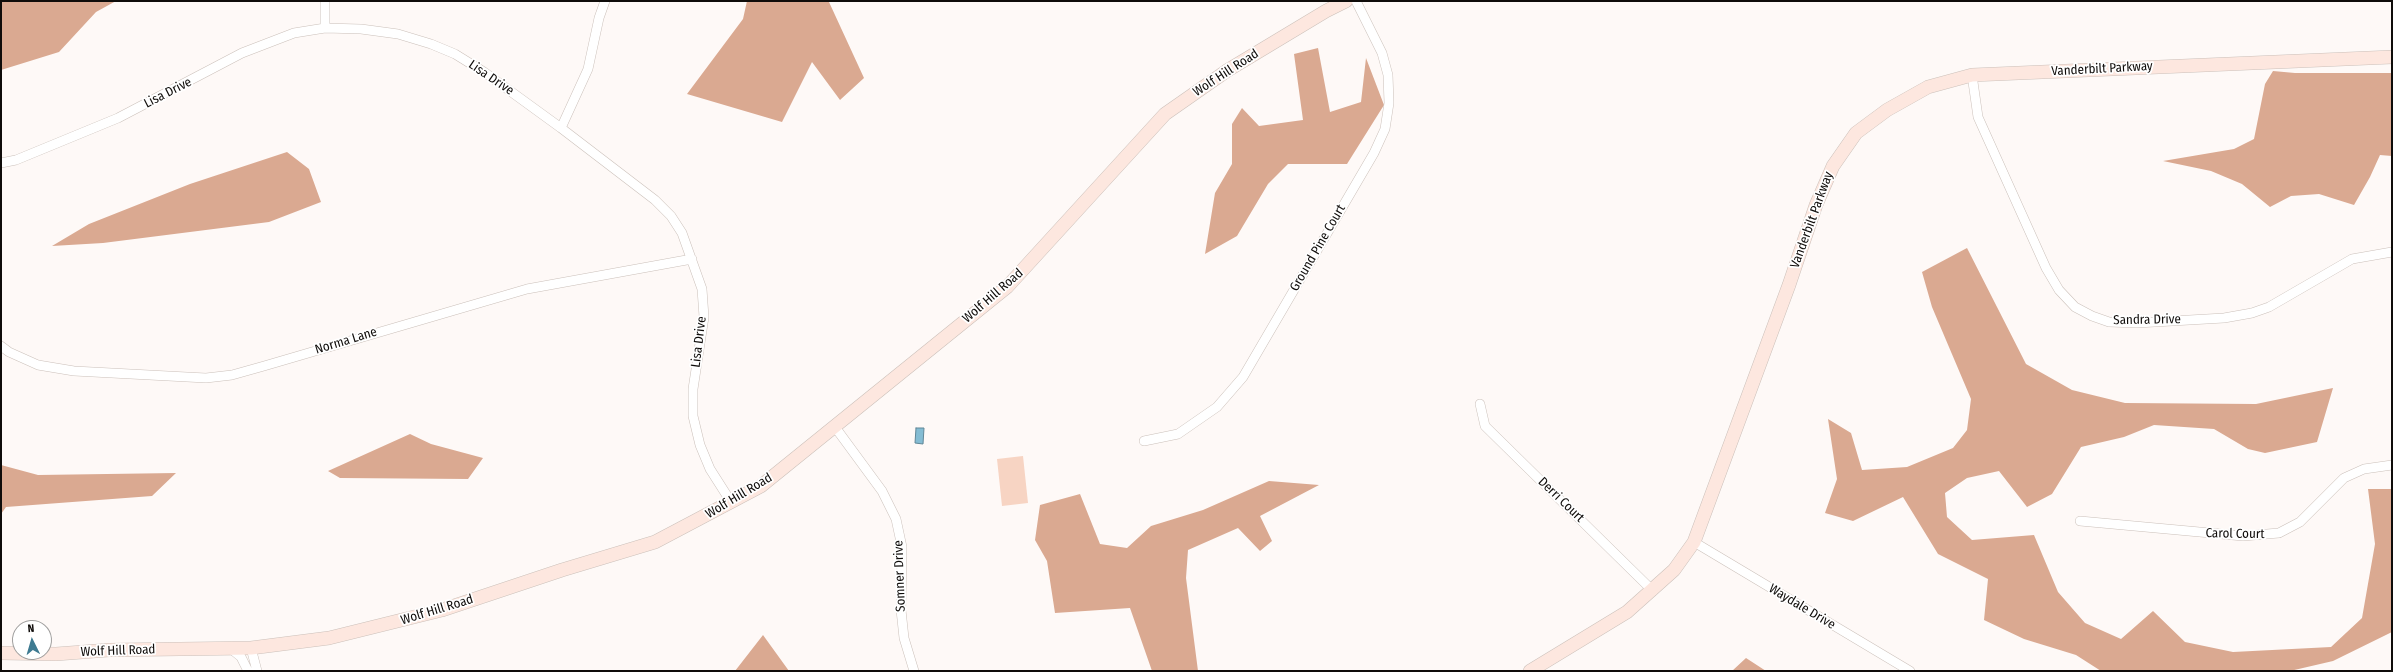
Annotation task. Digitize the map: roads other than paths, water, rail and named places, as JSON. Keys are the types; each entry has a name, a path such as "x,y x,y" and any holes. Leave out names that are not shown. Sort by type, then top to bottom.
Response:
{"street":[{"path":"325,1 325,28"},
{"path":"561,128 588,69 599,18 606,1"},
{"name":"Wolf Hill Road","path":"1,653 56,654 109,650 251,648 330,638 442,610 562,570 655,542 761,486 1012,284 1165,114 1228,70 1326,11 1346,1"},
{"name":"Ground Pine Court","path":"1144,441 1178,434 1218,407 1243,377 1374,153 1385,129 1389,103 1388,75 1382,53 1356,1"},
{"name":"Lisa Drive","path":"1,162 16,160 118,118 270,41 294,34 325,28 361,29 398,34 431,44 455,54 484,72 561,128 655,200 671,216 682,233 702,289 704,317 693,389 693,416 700,445 710,469 731,502"},
{"name":"Vanderbilt Parkway","path":"1530,671 1627,612 1653,591 1674,570 1694,542 1816,206 1833,166 1856,133 1887,110 1928,87 1972,75 2392,57"},
{"name":"Sandra Drive","path":"1972,75 1978,116 2046,268 2059,290 2075,307 2092,316 2110,322 2137,323 2224,318 2252,313 2269,307 2352,259 2392,252"},
{"name":"Norma Lane","path":"1,346 38,365 74,371 206,378 232,375 527,289 692,259"},
{"name":"Derri Court","path":"1480,404 1485,426 1653,591"},
{"name":"Somner Drive","path":"835,427 882,491 896,519 902,547 901,610 903,631 914,671"},
{"name":"Carol Court","path":"2080,521 2243,536 2279,533 2300,522 2344,478 2364,469 2392,465"},
{"name":"Waydale Drive","path":"1694,542 1910,671"},
{"path":"230,648 241,656 248,671"},
{"path":"251,648 257,671"}],"water":[{"path":"916,428 924,428 923,444 915,443"}]}
